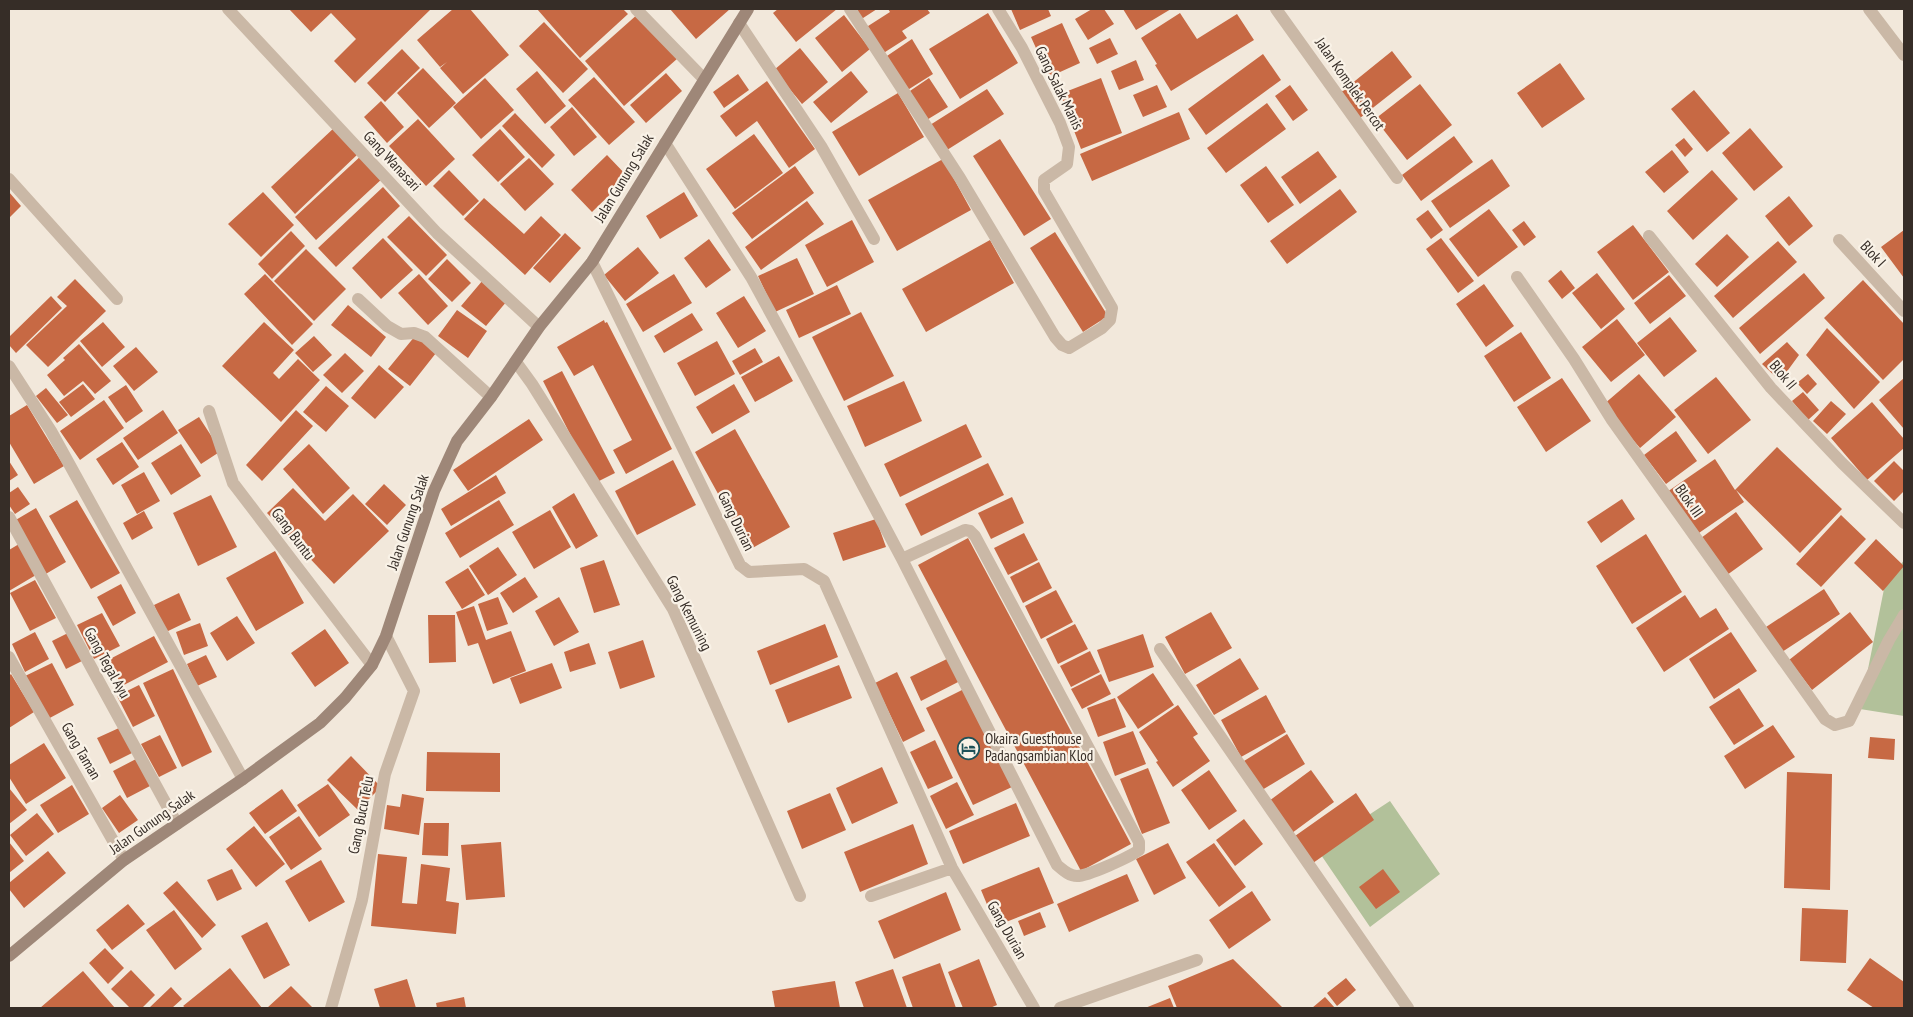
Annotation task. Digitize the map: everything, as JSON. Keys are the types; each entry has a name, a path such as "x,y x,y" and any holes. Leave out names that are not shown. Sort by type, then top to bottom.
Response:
{"street":[{"name":"Gang Wanasari","path":"228,9 436,233 539,327"},
{"path":"636,9 704,79"},
{"name":"Jalan Gunung Salak","path":"9,956 124,860 243,779 320,723 345,698 372,665 386,636 434,491 457,441 491,397 539,327 592,262 748,9"},
{"name":"Gang Salak Manis","path":"850,9 960,178 1005,250 1045,321 1062,345 1069,348 1102,328 1110,320 1112,308 1044,191 1044,180 1067,164 1069,146 1060,123 1022,48 998,9"},
{"name":"Jalan Komplek Percot","path":"1276,9 1397,178"},
{"path":"1869,9 1904,55"},
{"path":"739,23 821,146 874,238"},
{"path":"665,143 751,277 902,559 1057,865 1066,872 1076,876 1086,874 1139,850 1140,842 975,536 965,530 902,559"},
{"path":"9,180 117,299"},
{"name":"Blok II","path":"1649,236 1771,388 1842,463 1904,523"},
{"name":"Blok I","path":"1839,240 1904,311"},
{"name":"Gang Durian","path":"592,262 740,565 750,572 804,569 824,580 952,868 1034,1008"},
{"name":"Blok III","path":"1517,277 1574,358 1612,420 1825,719 1835,725 1849,721 1904,616"},
{"path":"358,299 387,326 402,334 414,333 425,338 491,397"},
{"name":"Gang Kemuning","path":"516,362 532,384 673,609 800,896"},
{"path":"9,366 51,431 243,779"},
{"name":"Gang Buntu","path":"209,411 233,483 372,665"},
{"name":"Gang Tegal Ayu","path":"9,517 177,824"},
{"name":"Gang Bucu Telu","path":"331,1008 362,900 385,774 414,691 386,636"},
{"path":"1160,650 1408,1008"},
{"name":"Gang Taman","path":"9,657 124,860"},
{"path":"871,896 952,868"},
{"path":"1060,1008 1196,960"}],"green space":[{"path":"1904,560 1904,716 1860,709 1884,589"},
{"path":"1390,801 1440,874 1370,927 1317,849"}],"building":[{"path":"289,9 431,9 355,83 334,61 356,39 331,13 311,32"},
{"path":"453,9 470,9 509,55 463,94 440,68 447,62 440,67 417,40"},
{"path":"537,9 623,9 628,14 580,58"},
{"path":"670,9 730,9 696,39"},
{"path":"778,9 837,9 796,42 773,13"},
{"path":"852,9 877,9 860,20"},
{"path":"888,9 927,9 930,13 902,31 907,38 882,54 865,28 890,12"},
{"path":"1011,9 1048,9 1051,16 1020,30"},
{"path":"1092,9 1104,9 1114,24 1088,40 1075,19"},
{"path":"1123,9 1171,9 1136,30"},
{"path":"639,13 678,58 624,106 585,61"},
{"path":"988,13 1018,63 960,99 929,49"},
{"path":"1180,13 1197,39 1237,14 1254,40 1171,91 1141,38"},
{"path":"844,15 870,49 842,72 815,38"},
{"path":"544,22 588,69 563,93 519,46"},
{"path":"1062,23 1080,63 1049,77 1031,37"},
{"path":"1110,38 1118,54 1097,64 1089,48"},
{"path":"912,39 933,74 906,91 884,58"},
{"path":"800,48 828,82 802,104 774,70"},
{"path":"402,49 420,68 385,102 367,83"},
{"path":"1392,51 1412,77 1360,118 1340,93"},
{"path":"1263,54 1281,80 1206,135 1188,109"},
{"path":"1136,60 1144,80 1119,90 1111,71"},
{"path":"1560,63 1585,99 1542,128 1517,93"},
{"path":"423,68 456,103 429,128 397,93"},
{"path":"537,71 566,106 545,124 516,89"},
{"path":"851,71 868,92 831,123 813,102"},
{"path":"666,73 682,91 646,123 630,105"},
{"path":"738,74 749,90 724,108 713,92"},
{"path":"594,77 635,122 609,145 568,100"},
{"path":"485,78 514,110 481,139 453,107"},
{"path":"929,78 948,107 925,121 907,93"},
{"path":"1101,78 1122,133 1081,149 1060,94"},
{"path":"767,81 815,149 789,168 757,121 736,137 720,116"},
{"path":"1420,84 1452,125 1407,160 1375,119"},
{"path":"1157,85 1167,107 1143,117 1133,95"},
{"path":"1290,85 1308,110 1293,121 1275,96"},
{"path":"987,89 1004,114 947,150 930,125"},
{"path":"1694,90 1730,133 1707,152 1671,109"},
{"path":"898,93 924,137 859,176 832,132"},
{"path":"381,101 404,127 387,143 364,117"},
{"path":"1267,103 1286,129 1226,173 1207,148"},
{"path":"572,107 597,137 574,156 550,127"},
{"path":"1179,112 1190,139 1092,181 1080,154"},
{"path":"515,113 555,155 542,168 502,126"},
{"path":"418,119 455,159 426,186 389,146"},
{"path":"335,127 359,153 295,214 271,187"},
{"path":"1750,128 1783,167 1754,191 1722,153"},
{"path":"500,129 525,157 498,182 472,155"},
{"path":"754,134 783,173 735,209 706,169"},
{"path":"1454,136 1473,162 1421,201 1402,175"},
{"path":"1684,138 1693,149 1685,157 1675,145"},
{"path":"1000,139 1051,219 1024,236 973,156"},
{"path":"1672,150 1689,172 1664,193 1645,172"},
{"path":"1318,151 1337,177 1300,204 1281,177"},
{"path":"363,154 384,177 316,240 295,217"},
{"path":"607,155 628,177 592,212 571,190"},
{"path":"529,158 554,184 525,211 500,184"},
{"path":"943,159 971,210 897,251 868,200"},
{"path":"1492,159 1510,186 1450,228 1431,201"},
{"path":"795,166 814,193 752,239 732,213"},
{"path":"1266,166 1294,205 1268,223 1240,185"},
{"path":"449,170 479,201 463,216 433,186"},
{"path":"1712,170 1738,199 1693,240 1667,211"},
{"path":"383,187 400,206 336,267 318,248"},
{"path":"1340,189 1357,212 1287,264 1270,241"},
{"path":"9,192 21,206 9,218"},
{"path":"263,192 294,225 261,257 228,224"},
{"path":"684,192 698,216 660,239 646,216"},
{"path":"1789,196 1813,226 1789,246 1765,216"},
{"path":"484,198 524,234 541,216 561,235 525,275 464,219"},
{"path":"807,201 824,224 761,270 745,247"},
{"path":"1489,209 1518,247 1478,277 1449,239"},
{"path":"1428,210 1443,230 1431,239 1416,219"},
{"path":"409,216 447,255 426,276 387,237"},
{"path":"852,220 874,262 827,287 805,245"},
{"path":"1524,221 1536,237 1524,246 1512,230"},
{"path":"1633,225 1669,272 1633,300 1597,252"},
{"path":"1904,230 1904,278 1881,247"},
{"path":"291,231 305,246 272,279 258,264"},
{"path":"1055,232 1108,316 1083,332 1030,248"},
{"path":"565,233 581,248 550,283 533,268"},
{"path":"1727,234 1749,257 1717,287 1695,264"},
{"path":"383,238 413,270 381,299 352,268"},
{"path":"1441,238 1474,281 1458,293 1426,249"},
{"path":"709,239 731,270 706,288 684,258"},
{"path":"990,240 1014,283 926,332 902,289"},
{"path":"1778,241 1797,262 1733,318 1714,296"},
{"path":"638,247 659,273 625,301 604,275"},
{"path":"306,249 346,289 314,321 274,281"},
{"path":"797,258 814,294 775,312 758,276"},
{"path":"447,259 471,283 452,302 428,279"},
{"path":"1561,270 1575,288 1562,299 1548,281"},
{"path":"1597,273 1625,309 1601,329 1572,293"},
{"path":"1804,273 1825,298 1760,354 1739,328"},
{"path":"265,274 313,324 292,345 244,294"},
{"path":"419,274 448,306 428,325 398,293"},
{"path":"674,274 692,303 643,332 626,304"},
{"path":"1669,275 1686,296 1650,324 1634,303"},
{"path":"75,279 106,311 48,367 26,345 67,306 57,297"},
{"path":"483,280 507,301 486,326 461,306"},
{"path":"1863,280 1904,324 1904,359 1883,380 1824,318"},
{"path":"1484,284 1514,326 1486,347 1456,304"},
{"path":"837,285 851,314 799,338 786,310"},
{"path":"51,296 62,308 16,353 9,345 9,337"},
{"path":"744,296 766,331 738,348 716,313"},
{"path":"348,305 386,337 371,357 331,325"},
{"path":"457,310 487,331 468,358 438,336"},
{"path":"861,312 894,376 844,401 812,337"},
{"path":"692,313 703,330 664,353 654,336"},
{"path":"1670,317 1697,351 1664,377 1637,343"},
{"path":"1617,319 1645,355 1611,382 1582,347"},
{"path":"604,320 605,323 607,322 672,449 626,474 613,450 632,440 593,365 574,376 557,347"},
{"path":"103,322 125,347 102,367 80,341"},
{"path":"264,322 294,350 273,373 279,379 298,359 320,380 281,422 222,366"},
{"path":"1827,328 1880,382 1854,409 1806,355"},
{"path":"1521,332 1551,378 1514,402 1484,356"},
{"path":"314,336 332,355 313,372 295,353"},
{"path":"415,336 436,353 410,386 388,369"},
{"path":"717,341 735,374 695,396 677,363"},
{"path":"1787,342 1799,355 1780,381 1762,364"},
{"path":"79,344 111,381 95,394 83,381 64,396 47,375 65,360 63,358"},
{"path":"136,347 158,372 134,391 113,366"},
{"path":"755,348 763,362 740,375 732,361"},
{"path":"345,353 364,371 342,393 323,375"},
{"path":"779,356 793,381 755,402 741,377"},
{"path":"379,365 404,387 375,419 351,398"},
{"path":"562,371 615,473 595,483 543,381"},
{"path":"1639,374 1676,417 1640,448 1603,405"},
{"path":"1808,374 1817,384 1807,394 1797,383"},
{"path":"1716,377 1751,420 1708,454 1674,410"},
{"path":"1562,378 1591,421 1546,452 1517,407"},
{"path":"1904,378 1904,429 1879,400"},
{"path":"904,381 922,421 865,447 847,406"},
{"path":"83,384 95,399 71,417 59,402"},
{"path":"734,384 750,412 712,434 696,407"},
{"path":"126,385 143,411 126,423 108,397"},
{"path":"326,386 349,406 326,432 303,412"},
{"path":"46,388 68,415 57,423 36,396"},
{"path":"1803,392 1819,410 1808,420 1792,401"},
{"path":"104,400 124,428 80,460 60,431"},
{"path":"1831,401 1846,414 1827,434 1813,421"},
{"path":"1872,402 1904,439 1904,448 1867,480 1831,438"},
{"path":"27,405 64,466 34,484 9,442 9,416"},
{"path":"163,410 178,433 138,460 123,438"},
{"path":"296,410 313,426 262,481 246,465"},
{"path":"199,417 221,451 201,464 178,430"},
{"path":"529,419 543,440 468,491 453,470"},
{"path":"966,424 982,457 900,497 884,464"},
{"path":"735,429 790,527 749,550 695,452"},
{"path":"1676,431 1697,461 1666,484 1644,455"},
{"path":"122,442 139,467 113,485 96,459"},
{"path":"181,444 201,476 171,495 151,463"},
{"path":"309,444 350,488 323,514 283,469"},
{"path":"1777,447 1842,509 1800,553 1736,490 1744,502 1696,535 1667,492 1715,459 1735,490"},
{"path":"673,460 696,505 637,535 615,491"},
{"path":"9,461 18,475 9,481"},
{"path":"1894,461 1904,471 1904,491 1894,501 1874,481"},
{"path":"988,463 1004,495 921,536 905,504"},
{"path":"144,472 160,501 137,514 121,485"},
{"path":"496,475 506,493 451,526 441,509"},
{"path":"384,484 406,505 387,525 365,504"},
{"path":"18,487 30,504 15,514 9,505 9,493"},
{"path":"293,488 325,521 353,494 389,531 334,584 267,513"},
{"path":"574,493 598,536 576,549 552,507"},
{"path":"211,495 237,547 198,566 173,513"},
{"path":"1012,497 1024,523 991,539 978,513"},
{"path":"1622,499 1635,519 1601,543 1587,522"},
{"path":"77,500 120,573 91,589 49,516"},
{"path":"499,500 514,525 460,558 445,533"},
{"path":"36,508 66,562 44,575 14,521"},
{"path":"550,510 571,547 534,569 512,532"},
{"path":"144,511 153,528 132,540 123,523"},
{"path":"1736,512 1763,549 1727,575 1701,538"},
{"path":"1841,515 1866,539 1821,587 1796,564"},
{"path":"876,519 886,547 843,561 833,533"},
{"path":"1024,533 1038,560 1008,575 994,548"},
{"path":"1646,534 1682,592 1632,624 1596,566"},
{"path":"968,538 1131,844 1081,871 918,565"},
{"path":"1876,539 1904,566 1883,591 1854,563"},
{"path":"19,544 36,575 9,591 9,550"},
{"path":"498,547 517,575 488,595 469,566"},
{"path":"275,551 304,603 256,631 226,578"},
{"path":"604,560 620,605 594,613 580,568"},
{"path":"1039,562 1052,588 1023,603 1010,577"},
{"path":"468,568 485,595 462,609 445,582"},
{"path":"525,577 538,597 513,613 500,593"},
{"path":"35,580 56,618 30,631 10,593"},
{"path":"121,584 136,613 113,626 97,597"},
{"path":"1824,589 1840,614 1782,652 1766,627"},
{"path":"1056,590 1073,622 1041,639 1025,606"},
{"path":"179,593 191,620 166,632 154,605"},
{"path":"1685,595 1700,618 1716,608 1729,629 1664,672 1636,628"},
{"path":"498,597 508,624 487,631 478,604"},
{"path":"559,597 579,632 554,646 535,611"},
{"path":"474,606 486,640 511,631 526,671 493,684 478,643 468,646 456,612"},
{"path":"1211,612 1232,648 1185,674 1165,637"},
{"path":"1850,612 1873,642 1812,690 1789,660"},
{"path":"102,613 120,646 94,659 77,625"},
{"path":"428,615 455,615 456,662 429,663"},
{"path":"237,616 255,643 227,661 210,633"},
{"path":"200,623 208,646 184,655 176,632"},
{"path":"825,624 838,657 770,685 757,651"},
{"path":"1075,624 1088,649 1058,664 1046,639"},
{"path":"325,629 349,663 315,687 291,653"},
{"path":"35,632 49,659 25,672 12,644"},
{"path":"70,632 84,660 66,669 52,641"},
{"path":"1731,632 1757,671 1714,699 1689,659"},
{"path":"1143,634 1154,667 1109,682 1097,650"},
{"path":"154,636 168,662 122,686 108,660"},
{"path":"643,640 655,677 620,689 608,652"},
{"path":"589,643 596,664 570,672 564,652"},
{"path":"1090,651 1100,672 1071,687 1060,666"},
{"path":"206,655 217,677 197,686 187,664"},
{"path":"951,657 962,680 921,701 910,677"},
{"path":"1240,658 1259,689 1214,715 1196,685"},
{"path":"52,663 74,705 46,720 23,677"},
{"path":"552,663 562,688 520,704 510,678"},
{"path":"839,665 852,698 788,723 775,690"},
{"path":"173,669 212,752 182,767 143,683"},
{"path":"897,672 925,731 903,742 875,683"},
{"path":"1153,673 1174,705 1138,729 1117,697"},
{"path":"11,674 34,712 9,728 9,676"},
{"path":"1101,674 1111,694 1082,709 1071,689"},
{"path":"139,685 155,716 133,727 117,696"},
{"path":"1739,688 1764,726 1734,745 1709,707"},
{"name":"Okaira Guesthouse Padangsambian Klod","path":"964,689 1012,787 973,805 926,708"},
{"path":"1266,695 1286,732 1241,757 1221,720"},
{"path":"1115,698 1126,727 1098,737 1087,708"},
{"path":"1178,705 1198,734 1193,737 1210,761 1173,787 1139,732"},
{"path":"1773,725 1795,757 1745,789 1724,756"},
{"path":"119,728 132,753 110,764 97,738"},
{"path":"1133,731 1146,764 1115,776 1103,742"},
{"path":"1287,734 1305,764 1262,790 1244,761"},
{"path":"160,735 177,768 159,777 141,744"},
{"path":"1870,737 1895,739 1894,760 1868,758"},
{"path":"935,740 953,778 928,789 910,752"},
{"path":"44,743 66,778 26,804 9,777 9,765"},
{"path":"427,752 500,753 500,792 426,791"},
{"path":"351,756 381,787 358,810 327,780"},
{"path":"136,759 150,786 127,798 113,771"},
{"path":"882,767 898,803 852,824 836,788"},
{"path":"1148,768 1170,823 1142,834 1120,779"},
{"path":"1209,770 1237,811 1209,830 1181,790"},
{"path":"1311,770 1334,802 1292,833 1269,801"},
{"path":"1787,772 1832,774 1830,890 1784,888"},
{"path":"957,782 974,815 946,829 930,796"},
{"path":"328,784 350,815 319,837 297,805"},
{"path":"72,785 89,814 58,833 40,805"},
{"path":"9,788 27,810 9,824"},
{"path":"282,789 297,811 265,834 249,813"},
{"path":"830,793 846,830 802,849 787,811"},
{"path":"1356,793 1374,820 1313,863 1295,836"},
{"path":"402,794 424,798 419,835 384,829 387,805 400,807"},
{"path":"120,795 138,820 119,833 102,808"},
{"path":"1016,803 1030,836 963,864 949,831"},
{"path":"37,813 54,834 26,856 10,835"},
{"path":"299,816 322,849 291,870 269,837"},
{"path":"1244,819 1263,844 1235,866 1216,840"},
{"path":"424,823 449,823 448,856 422,855"},
{"path":"913,824 928,864 860,892 844,852"},
{"path":"254,826 285,864 256,887 226,849"},
{"path":"9,842 24,861 9,873"},
{"path":"501,842 505,897 466,900 461,845"},
{"path":"1168,843 1186,878 1154,895 1136,859"},
{"path":"1214,843 1246,887 1219,907 1186,862"},
{"path":"48,851 66,873 24,908 9,889 9,883"},
{"path":"378,854 407,857 402,903 417,904 421,864 450,868 446,901 459,903 456,934 371,926"},
{"path":"321,860 345,902 309,922 285,881"},
{"path":"1039,867 1054,903 996,926 981,890"},
{"path":"232,869 242,889 217,901 207,880"},
{"path":"1383,869 1400,892 1376,909 1359,887"},
{"path":"1127,874 1139,901 1069,932 1057,904"},
{"path":"177,881 216,925 202,938 163,893"},
{"path":"1252,891 1271,920 1229,949 1209,920"},
{"path":"946,892 961,930 894,959 878,921"},
{"path":"128,904 145,924 112,950 96,930"},
{"path":"1802,908 1848,910 1846,963 1800,961"},
{"path":"174,910 202,949 175,970 146,930"},
{"path":"1040,912 1046,927 1024,936 1018,921"},
{"path":"267,922 290,965 264,979 241,936"},
{"path":"105,948 124,968 108,984 89,963"},
{"path":"1870,958 1904,982 1904,1008 1874,1008 1847,990"},
{"path":"979,959 997,1005 990,1008 963,1008 948,972"},
{"path":"1233,959 1283,1008 1177,1008 1168,986"},
{"path":"940,963 956,1008 913,1008 902,977"},
{"path":"230,968 262,1008 186,1008 183,1006"},
{"path":"893,969 907,1008 864,1008 855,982"},
{"path":"131,970 155,995 142,1008 130,1008 111,989"},
{"path":"83,971 115,1008 40,1008"},
{"path":"1346,978 1356,990 1337,1006 1327,993"},
{"path":"407,979 416,1008 380,1008 374,989"},
{"path":"835,981 840,1008 775,1008 772,991"},
{"path":"291,986 313,1008 267,1008"},
{"path":"171,987 182,999 172,1008 149,1008"},
{"path":"464,997 466,1008 437,1008 436,1003"},
{"path":"1325,997 1335,1008 1312,1008"},
{"path":"1170,998 1174,1008 1145,1008"}],"place":[{"name":"Okaira Guesthouse Padangsambian Klod","path":"969,748"}]}
